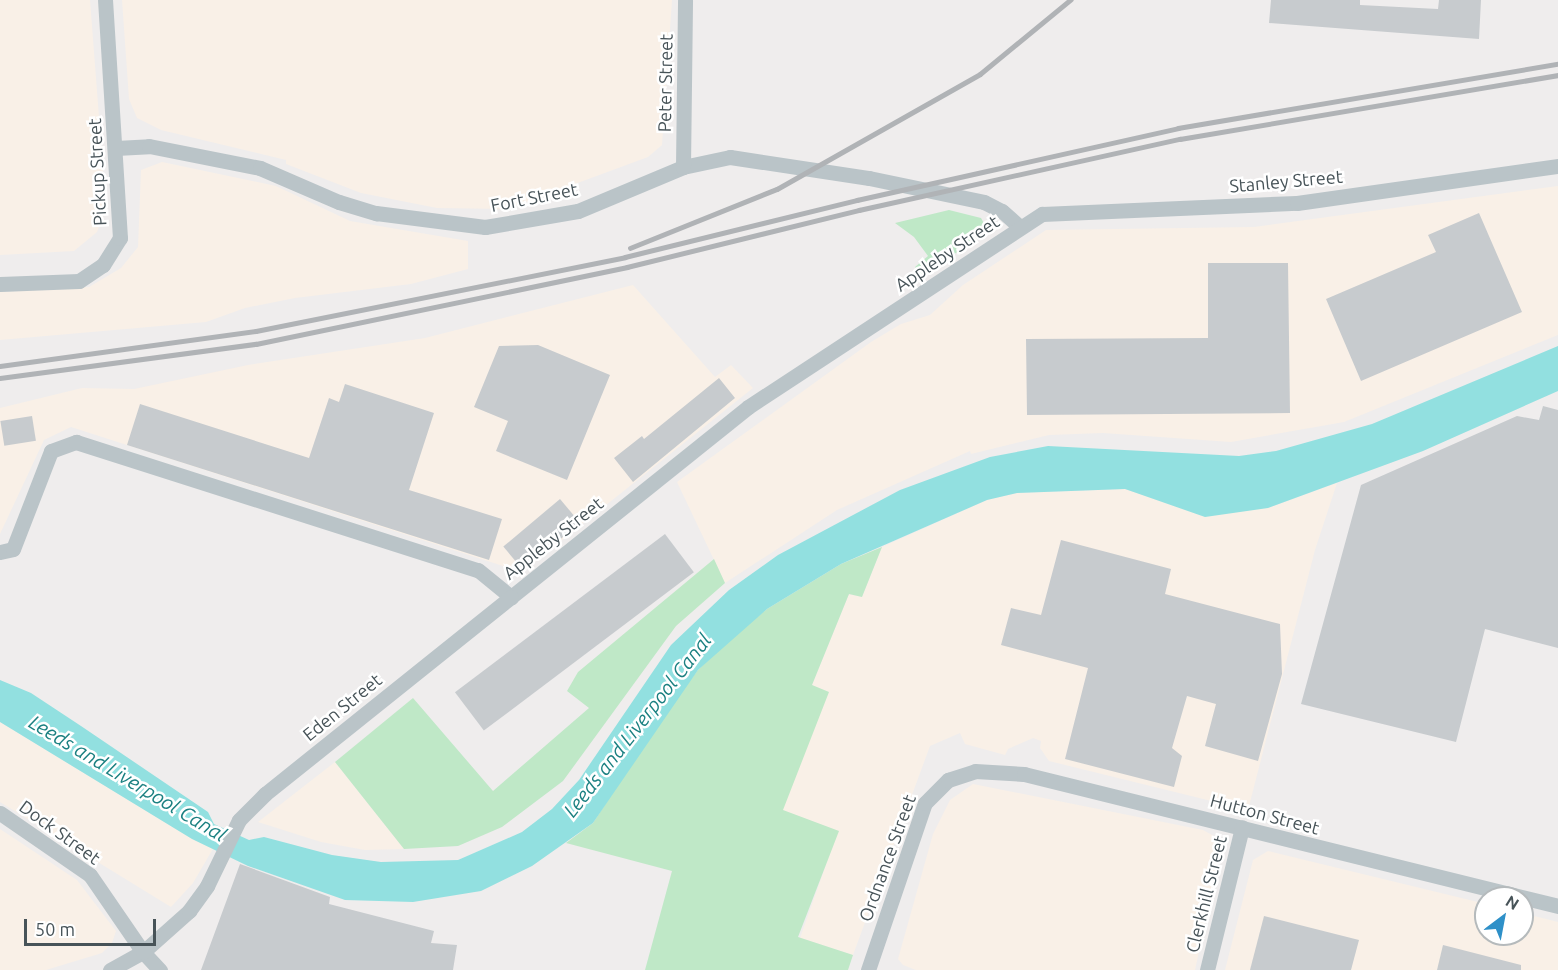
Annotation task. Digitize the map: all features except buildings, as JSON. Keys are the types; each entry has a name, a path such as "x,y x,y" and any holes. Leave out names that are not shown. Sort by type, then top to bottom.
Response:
{"street":[{"name":"Pickup Street","path":"0,284 80,281 103,265 120,238 105,0"},
{"name":"Peter Street","path":"683,167 685,0"},
{"name":"Fort Street","path":"116,148 149,146 260,168 339,202 376,213 485,227 578,211 683,167 730,157 869,178 984,202 1002,211 1020,227"},
{"name":"Stanley Street","path":"1020,227 1048,212 1297,203 1558,166"},
{"name":"Appleby Street","path":"0,552 13,549 51,451 76,442 478,570 511,597 748,407 1020,227"},
{"name":"Eden Street","path":"143,952 189,911 218,866 240,820 265,794 511,597"},
{"name":"Hutton Street","path":"961,773 1024,774 1242,826 1558,906"},
{"name":"Ordnance Street","path":"871,969 925,803 937,788 961,773"},
{"name":"Dock Street","path":"0,813 90,875 143,952 160,970"},
{"name":"Clerkhill Street","path":"1207,970 1242,826"},
{"path":"110,970 143,952"}],"shaded area":[{"path":"0,0 90,0 106,208 97,232 74,251 0,255"},
{"path":"122,0 672,0 662,145 648,157 507,209 437,208 361,193 286,164 286,160 161,130 137,118 129,99"},
{"path":"162,162 276,186 350,221 468,241 468,269 411,284 295,298 245,308 206,322 0,340 0,292 89,287 121,268 138,247 141,170"},
{"path":"1558,186 1558,335 1344,422 1231,442 1103,433 1049,435 971,454 970,451 837,510 725,583 677,482 871,342 901,324 930,315 963,285 1046,230 1254,227"},
{"path":"633,285 715,377 731,365 753,388 522,572 71,427 44,440 0,534 0,408 82,388 134,389 248,365 425,338"},
{"path":"1337,483 1315,550 1248,810 1049,761 1040,748 1041,741 1033,738 1008,749 1005,755 965,744 960,733 930,746 853,955 800,938 838,831 782,810 828,692 812,685 849,594 862,597 882,547 987,500 1017,493 1125,489 1168,503 1268,508"},
{"path":"0,722 176,829 214,847 193,883 171,907 0,802"},
{"path":"335,762 404,849 365,850 321,842 258,822"},
{"path":"973,784 1203,830 1223,841 1195,970 916,970 903,965 898,959 933,834 950,800"},
{"path":"0,829 77,880 116,931 112,943 102,953 46,970 0,970"},
{"path":"1268,851 1474,901 1474,946 1534,946 1534,916 1558,922 1558,970 1225,970 1253,860"}],"green space":[{"path":"949,210 981,218 988,231 922,276 915,267 928,256 914,237 895,223"},
{"path":"882,547 862,597 849,594 812,685 829,692 783,810 839,831 798,937 853,955 848,970 645,970 672,871 566,843 593,823 665,713 698,670 729,640 767,609 841,564"},
{"path":"714,559 725,583 676,626 563,781 502,827 458,846 404,849 335,762 413,698 493,791 589,708 567,691 578,672"}],"water":[{"name":"Leeds and Liverpool Canal","path":"1558,346 1558,391 1423,451 1268,508 1205,517 1125,489 1017,493 987,500 841,564 767,609 698,670 593,823 532,866 481,891 413,902 345,900 248,866 192,839 0,722 0,680 31,693 208,812 214,824 249,840 264,837 332,855 381,862 458,860 522,832 552,809 579,780 671,645 729,590 778,555 900,490 990,457 1048,446 1239,456 1276,451 1372,424"}],"railway":[{"path":"630,248 777,189 980,74 1070,0"},
{"path":"0,366 256,331 625,257 857,200 1178,128 1558,64"},
{"path":"0,378 256,344 627,267 859,210 1180,139 1558,75"}]}
